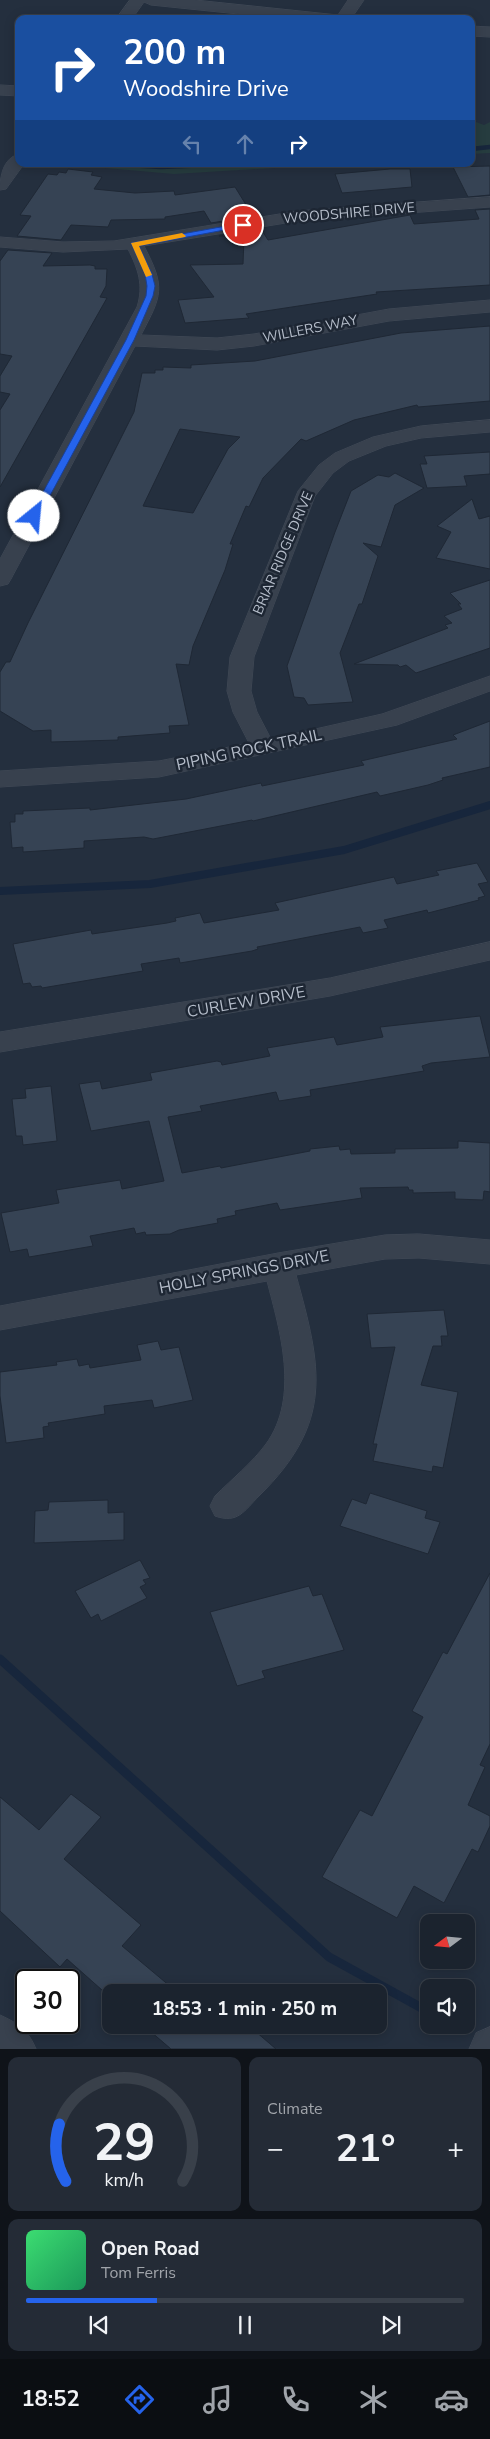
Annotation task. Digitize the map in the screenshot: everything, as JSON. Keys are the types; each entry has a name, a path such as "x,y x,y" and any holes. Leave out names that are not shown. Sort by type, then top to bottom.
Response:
{"street":[{"path":"127,15 138,0"},
{"path":"151,0 295,15"},
{"path":"347,15 356,0"},
{"path":"475,31 490,32"},
{"path":"0,90 15,91"},
{"path":"0,185 15,164"},
{"name":"WOODSHIRE DRIVE","path":"0,242 63,247 134,244 298,216 490,202"},
{"path":"0,579 130,340 146,307 151,286 148,274 134,244"},
{"name":"WILLERS WAY","path":"130,340 180,344 218,344 254,340 389,315 490,306"},
{"name":"BRIAR RIDGE DRIVE","path":"264,748 245,712 239,691 242,657 305,495 326,469 342,457 368,445 421,432 490,426"},
{"name":"PIPING ROCK TRAIL","path":"0,779 159,769 389,720 490,683"},
{"name":"CURLEW DRIVE","path":"0,1042 330,988 490,951"},
{"name":"HOLLY SPRINGS DRIVE","path":"0,1318 385,1246 418,1246 490,1252"},
{"path":"227,1506 278,1453 295,1421 302,1381 293,1320 278,1265"},
{"path":"0,2035 16,2049"}],"green space":[{"path":"475,122 484,125 490,122 490,153 475,154"},
{"path":"94,167 292,167 174,174"}],"building":[{"path":"490,166 490,195 468,197 453,167"},
{"path":"68,169 93,172 91,175 102,177 94,189 135,193 174,191 175,195 235,187 253,216 211,223 204,211 165,217 165,219 111,220 108,227 71,225 61,240 17,236 31,216 20,215 48,174 66,173"},
{"path":"410,169 412,187 342,193 335,174"},
{"path":"490,209 490,285 376,292 377,294 246,314 249,318 185,323 178,300 214,297 190,265 243,264 244,238 219,236 261,229 268,240 410,215 414,224 479,219 475,210"},
{"path":"8,250 52,253 43,266 90,265 95,266 95,269 107,269 106,286 100,297 107,298 0,487 0,410 10,394 0,392 0,376 12,356 0,354 0,261"},
{"path":"490,326 490,401 418,407 417,405 354,420 306,441 301,439 263,478 249,507 246,506 230,544 233,544 225,570 193,646 189,665 176,664 189,725 169,726 170,733 118,737 118,740 51,742 51,730 33,731 0,711 0,672 6,662 10,662 134,412 142,373 155,373 155,370 163,370 163,367 191,368 191,365 255,361 401,333","holes":["180,429 240,437 228,449 193,513 143,506"]},
{"path":"490,452 490,474 464,476 467,486 427,488 420,464 427,464 424,456"},
{"path":"395,473 424,488 395,505 381,547 363,543 378,556 362,604 359,604 340,653 353,702 308,705 304,698 294,697 287,666 335,532 351,491 378,475 389,477"},
{"path":"472,499 479,519 490,516 490,569 436,558 451,532 437,526"},
{"path":"490,580 490,648 416,673 406,665 400,667 398,665 354,664 448,628 445,625 452,623 444,616 462,609 458,604 461,604 450,593"},
{"path":"490,721 490,767 442,778 443,780 428,785 380,796 377,792 253,821 153,839 144,837 84,841 84,848 23,852 23,847 12,848 10,822 15,822 15,814 23,814 23,811 90,808 90,810 186,799 261,783 262,786 364,765 361,761 457,739 453,735"},
{"path":"477,863 488,882 478,884 485,896 478,898 479,900 428,913 427,910 384,920 388,928 363,933 360,927 257,947 258,949 252,951 180,963 179,958 141,964 143,971 42,988 41,986 32,987 30,983 23,984 13,944 91,930 92,934 167,923 176,921 175,918 200,913 204,923 279,910 275,903 394,877 397,884 439,875 436,871"},
{"path":"480,1016 490,1057 431,1063 422,1066 424,1071 310,1090 311,1096 279,1101 276,1092 200,1106 202,1111 168,1117 182,1173 220,1166 221,1168 310,1151 310,1149 339,1146 340,1150 350,1149 351,1154 395,1153 395,1149 458,1148 458,1141 490,1143 490,1192 484,1191 483,1200 455,1199 455,1192 413,1193 413,1190 409,1190 408,1187 360,1188 362,1198 280,1210 277,1203 235,1211 236,1215 217,1219 218,1223 179,1230 170,1234 146,1235 145,1232 136,1234 134,1228 90,1236 93,1246 29,1257 27,1249 10,1252 1,1213 59,1203 56,1190 120,1180 122,1189 164,1181 149,1121 91,1131 79,1084 100,1081 102,1089 152,1080 150,1073 217,1061 221,1062 222,1065 270,1056 267,1048 334,1037 337,1045 383,1037 380,1027"},
{"path":"51,1086 57,1141 23,1145 22,1136 16,1136 12,1099 26,1098 25,1089"},
{"path":"444,1310 448,1336 441,1336 442,1346 433,1346 421,1385 458,1392 443,1468 433,1466 432,1472 373,1461 377,1444 373,1444 395,1347 371,1348 367,1314"},
{"path":"158,1341 161,1350 179,1347 193,1400 154,1408 152,1400 104,1406 105,1414 48,1423 49,1426 43,1427 44,1438 6,1443 0,1396 0,1372 57,1365 56,1362 77,1359 79,1366 89,1364 90,1368 141,1360 137,1345"},
{"path":"370,1493 427,1511 425,1518 440,1522 428,1554 340,1526 352,1499 366,1504"},
{"path":"108,1500 108,1513 124,1512 124,1540 34,1543 35,1511 48,1510 49,1502"},
{"path":"140,1560 150,1578 143,1580 146,1584 140,1587 147,1598 101,1621 98,1614 91,1618 75,1591"},
{"path":"490,1573 490,1744 480,1765 485,1767 468,1805 490,1816 490,1826 478,1852 472,1849 444,1903 414,1886 397,1918 322,1877 360,1810 372,1816 423,1717 412,1711 443,1652 447,1654"},
{"path":"309,1586 313,1596 322,1594 344,1650 262,1671 265,1678 237,1686 210,1612"},
{"path":"71,1794 101,1817 64,1859 141,1925 122,1946 167,1984 102,1984 102,1990 67,1959 60,1967 0,1911 0,1797 39,1830"},
{"path":"154,2034 258,2034 276,2049 171,2049"}],"waterway":[{"path":"475,149 490,147"},
{"path":"0,891 150,884 344,850 490,805"},
{"path":"0,1659 329,1957 420,2007"}],"slow traffic":[{"path":"149,275 134,244 182,236"}],"route":[{"path":"34,516 146,307 151,286 148,274 134,244 243,225"}]}
